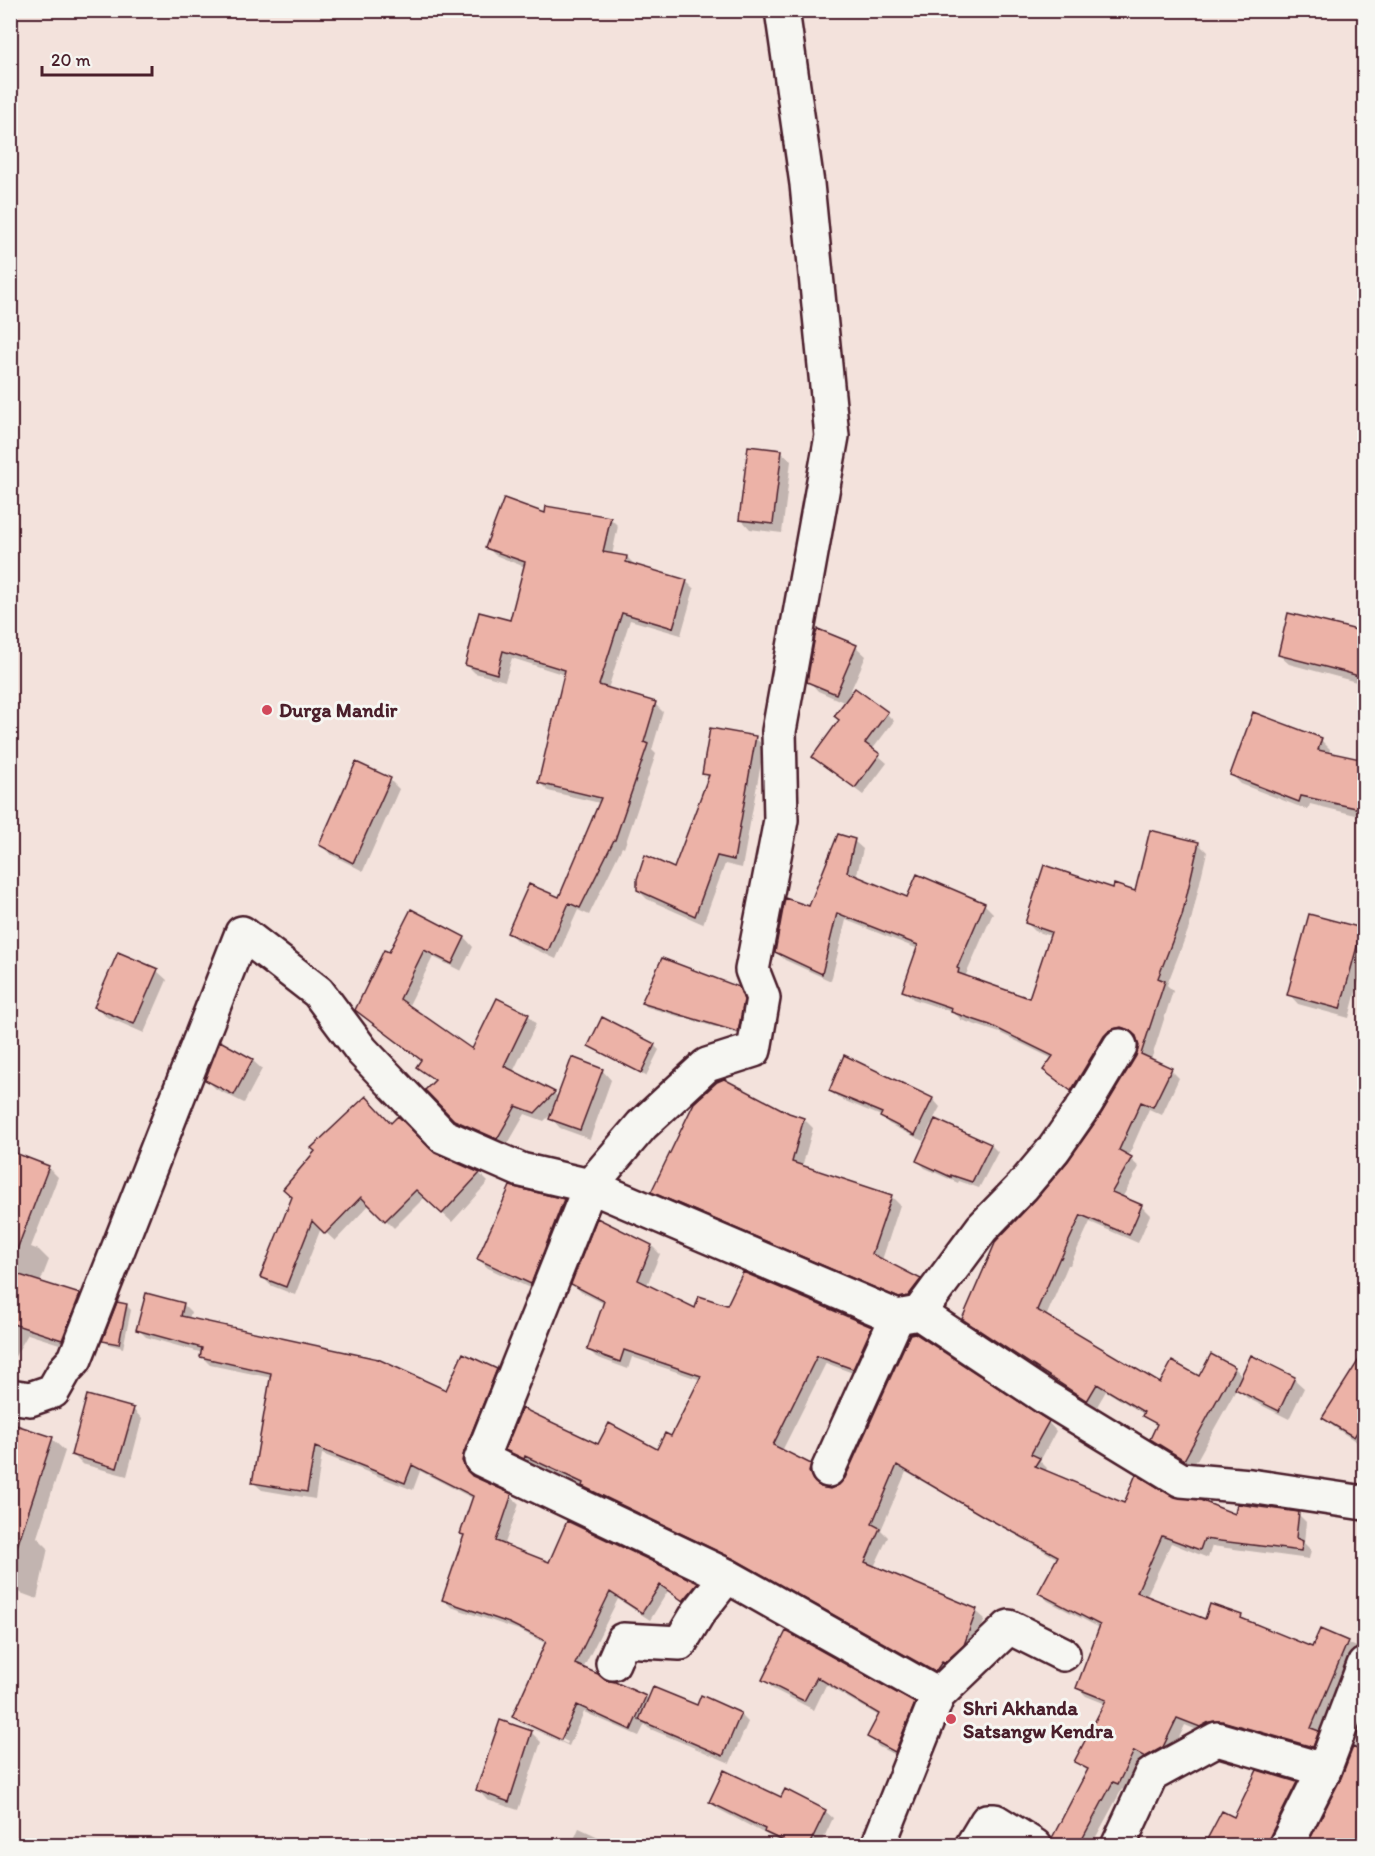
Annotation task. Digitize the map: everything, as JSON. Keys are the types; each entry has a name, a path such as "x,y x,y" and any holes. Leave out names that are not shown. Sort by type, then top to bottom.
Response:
{"street":[{"path":"782,10 807,184 832,436 779,731 781,820 752,970 763,998 754,1050 707,1065 642,1125 590,1186 481,1459 727,1576 938,1695"},
{"path":"10,1396 30,1399 53,1391 65,1370 75,1359 242,933 318,992 362,1051 443,1136 520,1170 590,1186 908,1315 1181,1480 1250,1486 1365,1503"},
{"path":"828,1470 908,1315 982,1228 1022,1187 1054,1149 1086,1103 1120,1046"},
{"path":"613,1663 623,1640 680,1643 698,1613 727,1576"},
{"path":"886,1842 938,1695 1010,1627 1063,1654"},
{"path":"1286,1845 1324,1770 1365,1665"},
{"path":"1118,1845 1151,1775 1217,1739 1324,1770"},
{"path":"972,1845 987,1821 995,1821 1035,1845"}],"building":[{"path":"748,446 782,450 773,524 739,520"},
{"path":"504,498 545,513 546,506 611,517 603,552 627,556 626,562 687,580 673,628 622,613 599,685 656,702 644,742 648,744 615,840 580,908 569,903 548,951 507,933 529,884 559,897 601,798 538,783 565,670 503,651 497,674 465,665 479,612 510,620 525,562 485,548"},
{"path":"1288,613 1365,634 1365,678 1278,655"},
{"path":"818,629 857,645 836,694 807,682"},
{"path":"855,688 888,712 865,743 880,754 855,788 812,757 839,720 834,716"},
{"path":"1253,712 1322,738 1318,750 1365,760 1365,810 1301,796 1299,802 1230,775"},
{"path":"710,728 756,736 734,860 717,856 695,916 637,890 637,879 645,855 674,868 709,775 702,774"},
{"path":"356,762 391,778 353,863 319,845"},
{"path":"1150,830 1199,842 1182,916 1158,978 1165,981 1141,1054 1172,1068 1153,1107 1141,1102 1119,1150 1132,1157 1112,1192 1142,1205 1129,1235 1081,1215 1037,1310 1160,1383 1172,1361 1199,1376 1211,1354 1235,1367 1184,1460 1150,1439 1157,1424 1142,1416 1144,1412 1097,1384 1087,1401 962,1319 996,1241 1068,1161 1101,1114 1136,1056 1139,1046 1136,1036 1121,1027 1110,1030 1104,1036 1071,1091 1043,1070 1053,1056 990,1025 951,1012 952,1008 902,991 918,945 837,913 822,974 775,952 785,898 809,906 838,834 855,839 847,872 907,897 917,874 985,903 957,968 958,973 1029,998 1051,932 1025,923 1044,865 1113,888 1114,884 1135,891"},
{"path":"411,909 465,937 452,964 424,950 400,999 472,1049 497,998 529,1014 504,1066 555,1092 535,1113 516,1106 497,1139 454,1120 425,1090 435,1080 416,1067 421,1060 355,1010 384,950 389,952"},
{"path":"1309,914 1362,928 1340,1009 1287,995"},
{"path":"118,952 158,969 134,1024 94,1007"},
{"path":"662,958 739,987 744,1000 738,1032 641,1003"},
{"path":"602,1017 655,1044 641,1073 588,1046"},
{"path":"220,1041 253,1059 234,1095 205,1080"},
{"path":"844,1055 933,1098 915,1135 880,1117 882,1113 829,1091"},
{"path":"572,1057 603,1069 580,1130 549,1119"},
{"path":"724,1079 789,1113 804,1118 792,1162 892,1195 872,1254 921,1279 908,1296 899,1298 651,1192 694,1103 717,1082"},
{"path":"366,1096 391,1123 398,1116 435,1153 480,1173 442,1214 416,1190 385,1221 361,1197 325,1234 312,1221 286,1287 260,1277 292,1197 283,1189 315,1151 311,1148"},
{"path":"935,1119 991,1144 972,1182 951,1175 951,1177 916,1161"},
{"path":"10,1151 49,1166 13,1260 10,1260"},
{"path":"510,1186 564,1199 531,1284 477,1259"},
{"path":"597,1218 652,1245 638,1280 695,1308 699,1296 727,1305 743,1272 872,1327 853,1369 817,1356 773,1445 811,1464 809,1472 813,1480 821,1487 830,1489 839,1485 845,1478 910,1334 915,1333 1049,1421 1031,1454 1040,1458 1035,1466 1124,1503 1136,1474 1172,1496 1200,1500 1235,1514 1237,1504 1299,1512 1296,1538 1303,1541 1301,1551 1204,1539 1200,1550 1162,1536 1137,1592 1205,1619 1210,1604 1242,1615 1241,1618 1312,1647 1320,1629 1348,1641 1311,1728 1319,1731 1313,1747 1222,1721 1209,1722 1200,1727 1177,1718 1163,1747 1145,1757 1134,1751 1118,1784 1113,1782 1079,1845 1054,1845 1052,1838 1088,1769 1074,1762 1106,1700 1076,1688 1100,1625 1038,1593 1058,1556 985,1517 897,1465 872,1524 880,1528 865,1562 977,1609 964,1645 944,1663 942,1662 935,1672 736,1560 582,1486 583,1483 525,1456 524,1459 505,1450 522,1408 598,1444 609,1423 657,1449 665,1433 671,1436 701,1376 624,1350 620,1362 587,1350 604,1301 571,1284"},
{"path":"10,1272 80,1294 62,1340 10,1323"},
{"path":"146,1293 184,1303 181,1316 378,1359 446,1390 463,1353 497,1369 462,1461 472,1476 512,1494 496,1541 549,1562 567,1521 698,1583 683,1601 660,1585 642,1613 610,1592 575,1664 598,1674 605,1680 646,1696 631,1730 577,1705 561,1740 512,1717 546,1641 509,1623 442,1600 464,1535 460,1534 473,1496 412,1465 405,1483 315,1447 307,1492 252,1483 271,1373 200,1357 202,1348 136,1330"},
{"path":"117,1302 127,1304 119,1344 102,1341"},
{"path":"1365,1350 1365,1420 1354,1437 1322,1418"},
{"path":"1251,1355 1295,1377 1279,1411 1235,1389"},
{"path":"87,1395 134,1408 117,1468 71,1455"},
{"path":"10,1423 53,1437 16,1550 10,1549"},
{"path":"786,1631 915,1703 895,1752 867,1737 879,1714 817,1677 804,1701 762,1680"},
{"path":"653,1687 697,1705 701,1695 741,1713 723,1756 639,1720"},
{"path":"500,1720 532,1731 509,1802 476,1790"},
{"path":"1353,1747 1365,1753 1365,1845 1307,1845 1341,1778"},
{"path":"724,1770 781,1797 785,1789 826,1810 809,1845 792,1845 709,1802"},
{"path":"1257,1770 1297,1782 1269,1838 1268,1845 1204,1845 1222,1811 1234,1817"}],"place":[{"name":"Durga Mandir","path":"267,710"},
{"name":"Shri Akhanda Satsangw Kendra","path":"951,1719"}]}
